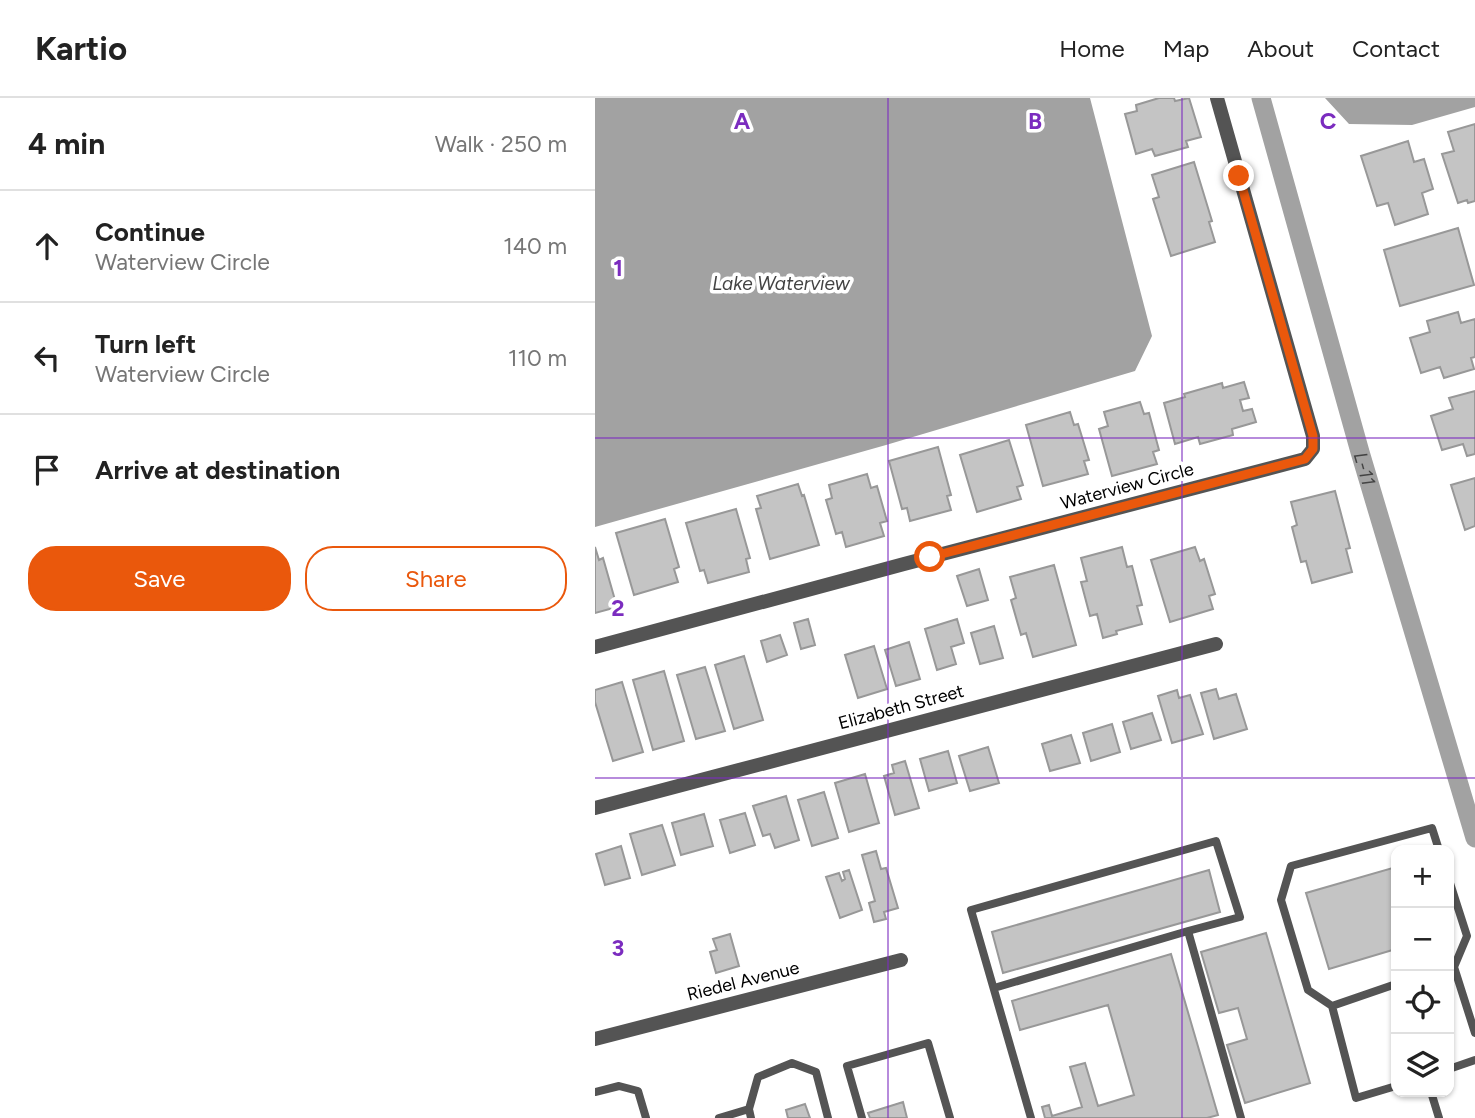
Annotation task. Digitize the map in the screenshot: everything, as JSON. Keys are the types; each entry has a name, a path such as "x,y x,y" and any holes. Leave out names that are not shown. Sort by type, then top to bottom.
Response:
{"street":[{"name":"Waterview Circle","path":"595,647 1305,459 1313,449 1313,436 1217,98"},
{"name":"Elizabeth Street","path":"595,808 1216,644"},
{"name":"Riedel Avenue","path":"595,1039 901,960"}],"lane":[{"path":"1391,1088 1356,1098 1332,1006 1308,990 1281,900 1291,866 1432,828 1437,845"},
{"path":"993,988 1240,917 1216,841 971,910 993,988 1031,1118"},
{"path":"1454,896 1467,936 1454,961"},
{"path":"1188,931 1241,1118"},
{"path":"1452,971 1475,1033"},
{"path":"1332,1006 1391,986"},
{"path":"862,1118 848,1066 928,1043 950,1118"},
{"path":"1454,1067 1475,1060"},
{"path":"719,1118 750,1113 758,1077 792,1063 816,1072 828,1118"},
{"path":"595,1092 619,1086 638,1091 646,1118"},
{"path":"1433,1097 1439,1118"}],"water":[{"name":"Lake Waterview","path":"595,98 1090,98 1152,336 1135,371 595,527"},
{"path":"1325,98 1475,98 1475,107 1412,125 1349,124"}],"building":[{"path":"1159,98 1174,98 1175,101 1189,98 1201,137 1186,141 1188,147 1155,156 1152,149 1136,154 1125,114 1137,111 1136,105"},
{"path":"1475,124 1475,201 1458,203 1442,154 1454,151 1448,132"},
{"path":"1408,141 1414,162 1424,159 1433,189 1422,193 1428,214 1395,225 1388,203 1377,206 1361,156"},
{"path":"1194,162 1212,221 1209,222 1215,242 1171,256 1153,199 1159,197 1152,175"},
{"path":"1458,228 1474,285 1400,306 1384,250"},
{"path":"1458,312 1461,323 1475,319 1475,357 1471,358 1474,369 1444,378 1440,367 1421,373 1410,338 1430,332 1427,321"},
{"path":"1244,382 1249,398 1240,400 1243,411 1252,409 1256,422 1232,429 1233,435 1200,444 1198,437 1175,444 1164,403 1222,383 1223,388"},
{"path":"1475,391 1475,454 1467,456 1463,444 1442,450 1431,416 1453,409 1449,398"},
{"path":"1140,402 1144,414 1149,413 1159,450 1153,452 1157,464 1112,476 1099,429 1108,426 1104,412"},
{"path":"1070,412 1074,425 1078,424 1089,460 1084,461 1088,474 1043,486 1026,425"},
{"path":"1009,440 1023,485 1017,487 1021,499 977,512 960,455"},
{"path":"938,447 951,495 947,496 951,510 910,521 907,508 902,509 889,461"},
{"path":"867,474 871,488 877,486 887,521 880,523 884,536 846,547 842,532 836,534 826,500 832,498 829,485"},
{"path":"1475,478 1475,526 1465,530 1451,485"},
{"path":"798,484 819,545 770,559 756,509 761,508 757,496"},
{"path":"1335,491 1350,548 1346,549 1352,572 1312,583 1306,561 1301,562 1292,527 1297,525 1291,502"},
{"path":"736,509 750,558 746,559 749,572 708,583 704,570 700,571 686,523"},
{"path":"665,519 679,567 674,569 678,582 634,595 616,533"},
{"path":"595,547 599,560 603,558 617,607 595,613"},
{"path":"1122,547 1127,567 1132,566 1142,605 1137,606 1142,624 1116,631 1117,634 1103,638 1097,614 1090,616 1081,582 1087,581 1081,558"},
{"path":"1195,547 1200,561 1204,559 1215,594 1209,596 1213,609 1170,622 1151,560"},
{"path":"1054,565 1076,645 1033,657 1026,633 1021,635 1011,600 1016,598 1010,577"},
{"path":"979,569 988,600 967,606 957,576"},
{"path":"808,619 815,645 801,649 794,623"},
{"path":"957,619 964,643 951,647 956,664 937,670 925,629"},
{"path":"994,626 1003,658 980,664 971,633"},
{"path":"780,635 787,655 767,662 761,641"},
{"path":"909,642 920,679 896,686 885,650"},
{"path":"874,646 887,689 858,698 845,655"},
{"path":"744,656 763,720 734,729 715,665"},
{"path":"705,667 725,731 696,739 677,675"},
{"path":"664,671 684,741 653,750 633,680"},
{"path":"622,682 643,752 613,761 595,702 595,690"},
{"path":"1216,689 1219,699 1236,694 1247,729 1214,739 1201,693"},
{"path":"1177,690 1179,698 1190,695 1203,734 1172,743 1158,696"},
{"path":"1152,713 1161,740 1131,749 1123,722"},
{"path":"1112,724 1120,752 1091,761 1083,733"},
{"path":"1071,735 1080,763 1050,771 1042,744"},
{"path":"988,747 999,783 970,791 959,756"},
{"path":"948,751 957,783 929,791 920,759"},
{"path":"905,761 919,808 895,815 884,776 894,773 892,765"},
{"path":"865,774 879,823 849,832 835,783"},
{"path":"824,792 838,838 812,846 798,800"},
{"path":"786,796 799,840 775,848 770,834 763,836 753,806"},
{"path":"745,813 755,845 730,853 720,820"},
{"path":"704,814 713,846 681,855 672,823"},
{"path":"662,825 675,865 642,875 630,834"},
{"path":"621,846 630,878 605,885 596,854"},
{"path":"876,851 881,869 886,868 898,908 884,912 886,919 874,922 869,903 875,901 862,855"},
{"path":"1391,868 1391,950 1329,969 1306,893"},
{"path":"849,870 862,910 840,918 826,877 839,873 842,881 845,879 843,872"},
{"path":"1209,870 1220,912 1003,973 992,932"},
{"path":"1266,933 1310,1083 1245,1103 1227,1045 1247,1039 1238,1008 1219,1013 1201,952"},
{"path":"730,934 739,966 716,973 710,952 717,950 713,939"},
{"path":"1171,954 1218,1115 1207,1118 1045,1118 1042,1107 1049,1105 1052,1116 1082,1107 1070,1067 1085,1063 1098,1106 1134,1095 1108,1005 1020,1030 1012,1001"},
{"path":"903,1102 907,1118 870,1118 868,1113"},
{"path":"805,1104 810,1118 788,1118 786,1110"}],"waterway":[{"name":"L-11","path":"1261,98 1360,452 1475,838"}],"route":[{"path":"930,557 1305,459 1313,449 1313,436 1239,176"}]}
